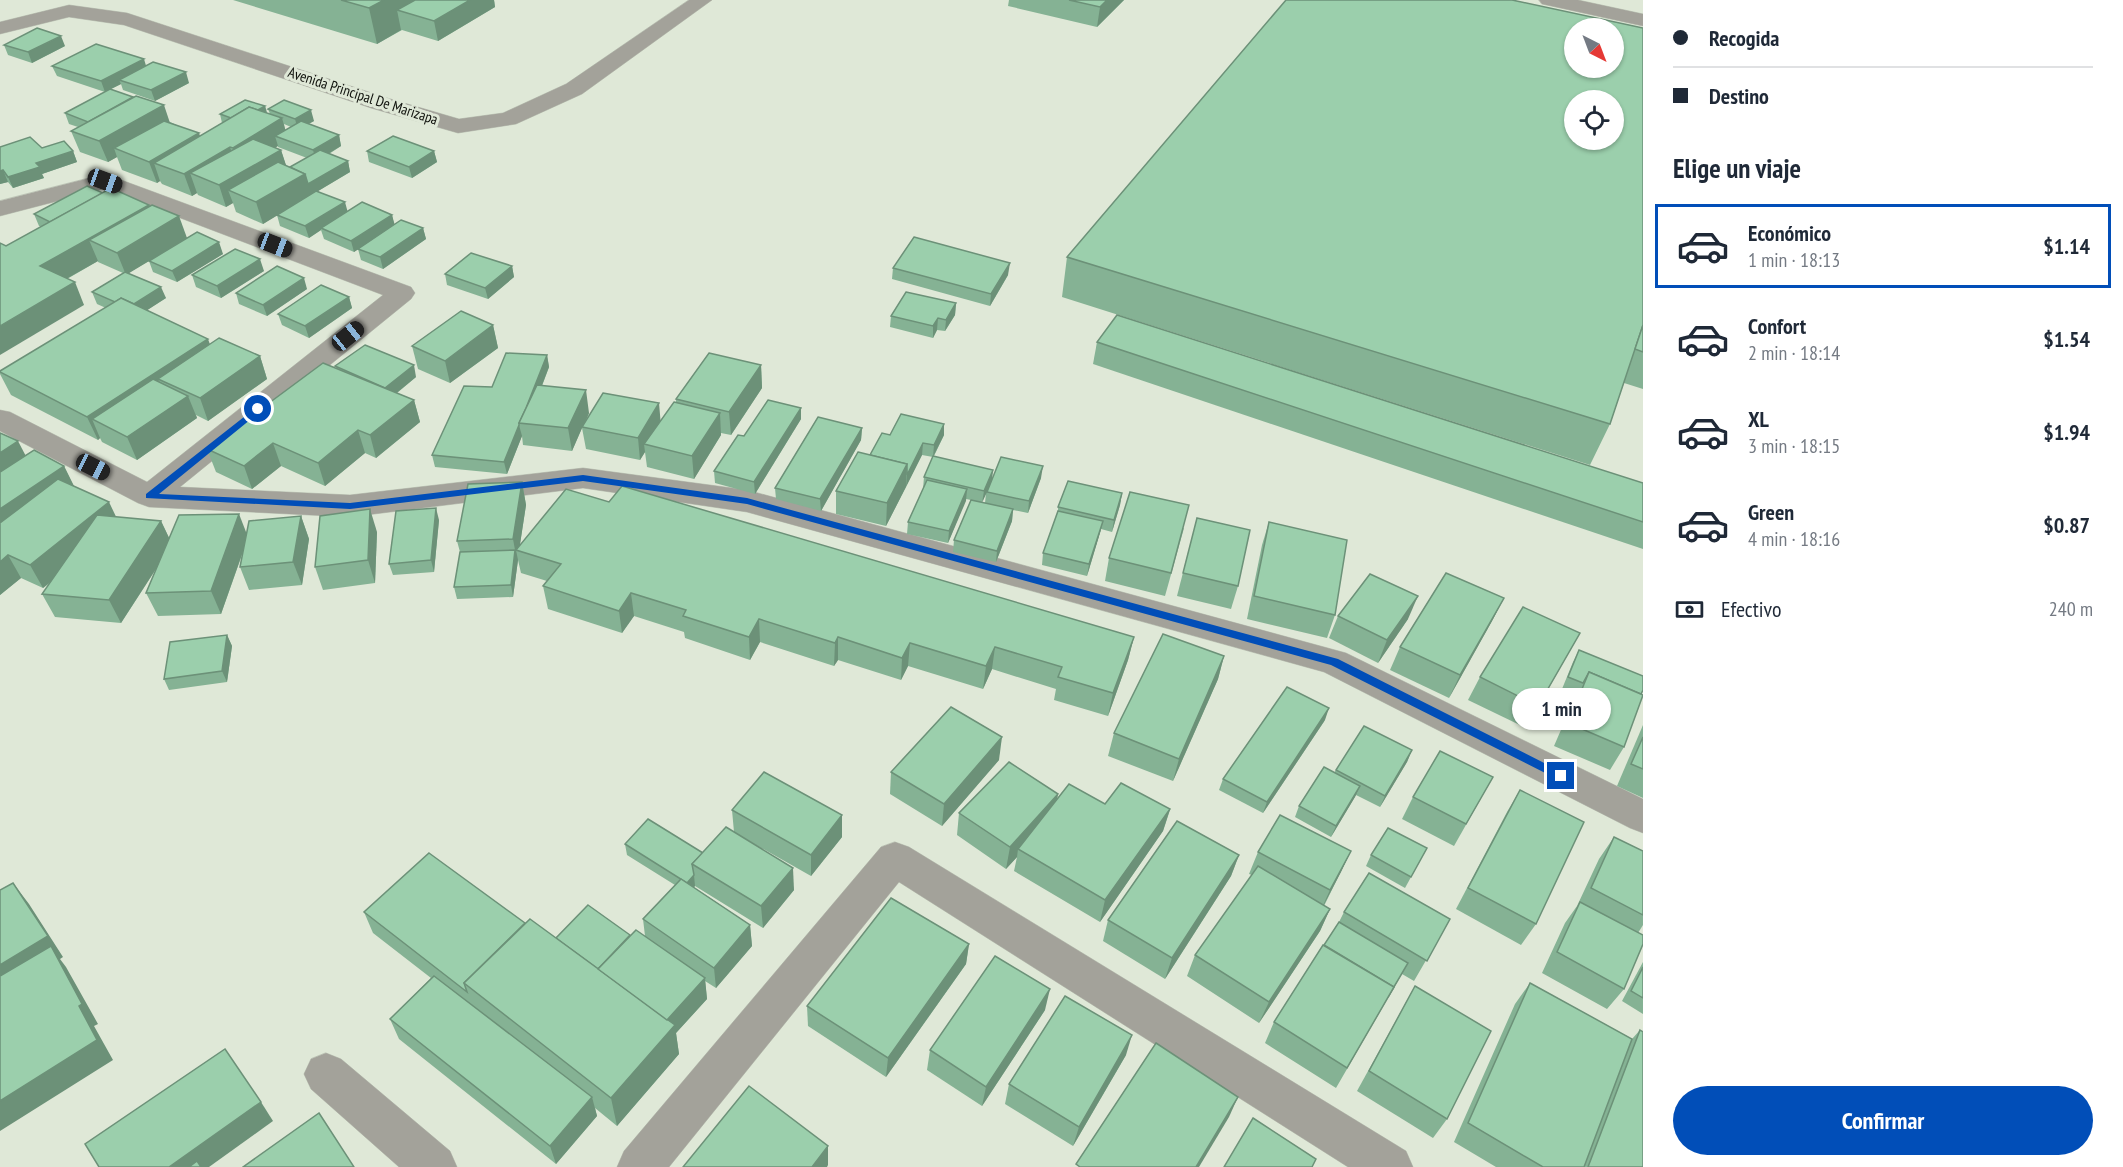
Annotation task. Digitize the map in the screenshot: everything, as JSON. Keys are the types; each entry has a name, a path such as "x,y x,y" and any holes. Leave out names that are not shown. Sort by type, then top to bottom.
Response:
{"street":[{"name":"Avenida Principal De Marizapa","path":"0,28 69,11 127,19 379,103 458,126 508,119 574,89 702,0"},
{"path":"1549,0 1643,20"},
{"path":"0,209 105,181 402,293 149,496"},
{"path":"0,419 149,496 350,506 583,478 747,501 1334,662 1643,818"},
{"path":"639,1167 895,859 1390,1167"},
{"path":"326,1074 434,1167"}],"building":[{"path":"341,0 384,0 369,8"},
{"path":"415,0 470,0 434,21 397,10"},
{"path":"1069,0 1107,0 1100,7"},
{"path":"1286,0 1512,0 1596,18 1564,18 1564,78 1624,78 1624,24 1643,28 1643,325 1610,424 1067,257"},
{"path":"37,28 61,36 28,52 4,45"},
{"path":"96,44 144,59 101,81 52,66"},
{"path":"153,62 186,72 151,90 119,80"},
{"path":"110,89 133,97 88,122 65,113"},
{"path":"136,96 164,105 99,141 71,131"},
{"path":"245,100 265,106 258,110 249,107 231,118 220,114"},
{"path":"284,100 311,110 295,119 268,109"},
{"path":"249,107 282,118 184,174 154,163"},
{"path":"164,121 199,133 149,162 114,148"},
{"path":"301,121 339,135 313,150 275,136"},
{"path":"393,136 434,151 409,167 367,151"},
{"path":"30,137 42,148 64,141 73,151 36,163 40,167 8,177 3,170 0,171 0,147"},
{"path":"253,139 281,150 219,185 190,173"},
{"path":"320,150 348,161 308,184 305,174 290,167"},
{"path":"278,162 305,174 256,202 228,190"},
{"path":"87,186 103,193 50,222 34,214"},
{"path":"111,188 149,205 40,266 75,282 0,326 0,243 6,246"},
{"path":"316,191 345,202 305,226 277,215"},
{"path":"362,202 392,215 351,241 321,228"},
{"path":"152,205 179,216 117,253 89,240"},
{"path":"401,220 423,228 380,257 358,249"},
{"path":"197,232 219,242 172,271 149,261"},
{"path":"914,237 1010,263 991,294 893,268"},
{"path":"235,249 260,259 217,286 192,275"},
{"path":"471,253 512,266 485,288 445,274"},
{"path":"277,266 304,278 263,305 236,293"},
{"path":"125,272 161,287 134,304 121,298 115,302 92,292"},
{"path":"321,285 349,297 305,326 278,314"},
{"path":"906,292 956,303 946,320 938,318 933,326 891,316"},
{"path":"121,298 208,339 87,417 0,372 0,371"},
{"path":"461,311 493,325 445,361 412,346"},
{"path":"1117,315 1643,483 1643,522 1097,342"},
{"path":"1643,325 1643,352 1635,349"},
{"path":"219,338 260,356 200,398 158,379"},
{"path":"365,345 414,365 385,388 335,366"},
{"path":"506,353 547,355 504,462 432,455 464,386 492,387"},
{"path":"709,353 761,365 729,412 676,399"},
{"path":"323,363 414,400 370,435 358,430 318,463 273,443 244,466 207,449"},
{"path":"153,379 188,396 127,437 92,419"},
{"path":"537,385 586,390 568,428 519,423"},
{"path":"603,393 659,403 638,438 582,427"},
{"path":"768,400 801,408 754,482 714,471 738,435 744,436"},
{"path":"674,402 720,413 692,456 644,444"},
{"path":"901,414 944,424 934,445 923,443 907,475 907,464 870,455 882,433 890,435"},
{"path":"818,417 862,428 820,499 775,488"},
{"path":"0,433 18,441 0,453"},
{"path":"34,450 64,466 0,509 0,472"},
{"path":"858,452 907,464 887,503 836,491"},
{"path":"933,456 993,470 984,491 924,477"},
{"path":"1001,457 1043,466 1029,501 987,492"},
{"path":"58,479 109,502 30,565 8,555 0,562 0,523"},
{"path":"927,480 967,489 949,531 908,522"},
{"path":"1068,481 1122,493 1114,520 1058,507"},
{"path":"522,482 513,539 457,541 468,484"},
{"path":"622,486 1134,637 1113,693 1058,677 1062,667 995,647 986,666 910,643 902,658 838,637 835,643 759,619 749,637 683,616 686,610 631,593 619,611 543,586 561,564 516,550 566,489 609,502"},
{"path":"1130,492 1189,505 1171,573 1109,558"},
{"path":"971,500 1013,509 997,551 954,540"},
{"path":"436,508 431,560 389,564 396,511"},
{"path":"370,509 368,560 315,567 320,516"},
{"path":"1058,511 1103,521 1089,564 1043,553"},
{"path":"239,514 211,591 146,593 179,515"},
{"path":"97,515 161,521 109,600 42,594"},
{"path":"301,516 293,562 240,567 249,521"},
{"path":"1197,518 1250,530 1238,586 1183,573"},
{"path":"1269,522 1347,540 1335,615 1254,596"},
{"path":"515,550 511,585 454,587 460,552"},
{"path":"1446,573 1504,598 1460,675 1400,647"},
{"path":"1370,574 1418,596 1387,640 1338,616"},
{"path":"1523,607 1580,633 1538,706 1480,677"},
{"path":"1163,634 1224,656 1179,759 1114,733"},
{"path":"227,635 222,671 164,679 170,642"},
{"path":"1579,650 1643,676 1641,694 1589,672 1583,683 1568,677"},
{"path":"1589,672 1643,695 1624,747 1568,723"},
{"path":"1287,687 1329,708 1267,802 1223,779"},
{"path":"951,707 1002,737 944,804 891,772"},
{"path":"1364,726 1412,750 1385,796 1336,770"},
{"path":"1643,737 1643,769 1631,764"},
{"path":"1440,751 1493,777 1466,824 1413,797"},
{"path":"1009,762 1058,794 1010,847 959,813"},
{"path":"1324,767 1360,786 1336,826 1299,806"},
{"path":"764,772 842,815 811,855 732,810"},
{"path":"1121,783 1170,809 1105,900 1018,849 1069,784 1105,804"},
{"path":"1520,790 1584,822 1536,924 1468,888"},
{"path":"1280,815 1351,851 1330,890 1258,852"},
{"path":"648,819 703,853 692,864 694,875 687,883 625,844"},
{"path":"1177,821 1239,855 1172,958 1108,920"},
{"path":"726,827 793,868 761,906 692,864"},
{"path":"1388,828 1427,848 1411,877 1371,855"},
{"path":"1614,837 1643,851 1643,915 1591,888"},
{"path":"429,853 525,923 464,983 467,992 364,912"},
{"path":"1258,866 1330,909 1269,1002 1195,955"},
{"path":"1369,873 1450,919 1427,961 1344,912"},
{"path":"681,879 750,925 714,968 643,919"},
{"path":"13,883 48,936 0,965 0,890"},
{"path":"891,898 969,944 888,1058 807,1006"},
{"path":"1580,902 1643,935 1643,944 1624,989 1557,952"},
{"path":"588,905 630,935 598,969 556,938"},
{"path":"530,919 675,1025 611,1098 464,983"},
{"path":"1339,922 1408,963 1394,987 1324,945"},
{"path":"636,930 705,978 667,1020 598,969"},
{"path":"1323,945 1394,987 1347,1068 1274,1022"},
{"path":"51,946 82,1004 79,1006 97,1040 0,1101 0,976"},
{"path":"995,956 1050,989 986,1087 930,1050"},
{"path":"1643,967 1643,998 1631,991"},
{"path":"434,976 592,1097 550,1146 390,1019"},
{"path":"1530,983 1632,1039 1584,1167 1543,1167 1468,1123"},
{"path":"1415,986 1491,1031 1447,1119 1369,1071"},
{"path":"1065,996 1132,1035 1079,1127 1009,1084"},
{"path":"1640,1030 1643,1032 1643,1167 1588,1167"},
{"path":"1156,1043 1238,1097 1196,1167 1080,1167 1076,1164"},
{"path":"225,1049 261,1102 169,1167 99,1167 85,1144"},
{"path":"749,1086 828,1146 812,1167 683,1167"},
{"path":"319,1113 354,1167 243,1167"},
{"path":"1253,1118 1316,1159 1312,1167 1224,1167"},
{"path":"197,1161 201,1167 189,1167"}],"route":[{"path":"258,409 149,496 350,506 583,478 747,501 1334,662 1561,776"}]}
